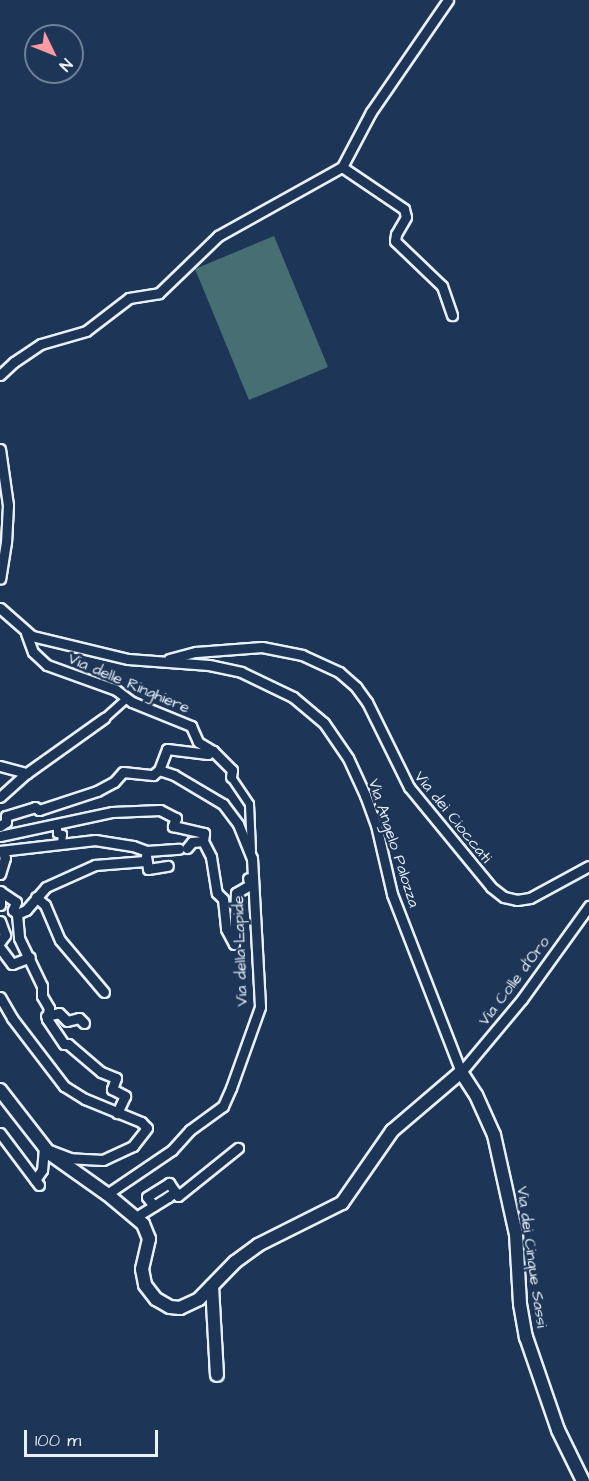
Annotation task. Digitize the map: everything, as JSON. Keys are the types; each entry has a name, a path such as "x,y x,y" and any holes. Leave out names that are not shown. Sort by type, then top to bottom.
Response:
{"street":[{"path":"0,375 34,348 52,339 86,331 129,298 159,293 218,236 342,167 371,112 448,0"},
{"path":"342,167 404,209 406,217 396,234 395,241 442,286 452,315"},
{"path":"0,449 8,505 6,542 0,579"},
{"path":"0,608 14,618 26,633"},
{"name":"Via Angelo Palozza","path":"26,633 128,659 209,664 241,672 273,685 324,723 348,758 365,795 376,825 392,894 461,1072"},
{"name":"Via delle Ringhiere","path":"26,633 30,646 43,662 72,672 90,683 116,690 126,698 191,726 198,742 213,751 232,770 231,777 249,804 248,823 252,858"},
{"name":"Via dei Cioccati","path":"163,662 196,652 255,647 294,653 329,666 348,678 360,691 405,782 497,893 513,900 530,898 589,866"},
{"path":"0,796 27,773 104,718 126,698"},
{"path":"0,826 6,822 6,816 34,807 39,810 97,791 114,782 123,772 153,775 159,770 167,749 208,754 213,751"},
{"path":"0,766 27,773"},
{"name":"Via della Lapide","path":"107,1194 172,1150 190,1130 223,1106 260,1007 252,858 238,824 223,804 159,770"},
{"path":"0,836 112,812 160,810 176,818 173,826 202,836 211,857 217,893 225,904 226,929 234,944 236,892 250,885 247,874 253,868"},
{"path":"57,823 57,833 62,834 61,844"},
{"path":"17,914 26,910 46,887 95,865 183,849 202,836"},
{"path":"0,874 5,858 2,852 95,840 133,846 146,856 148,869 168,866"},
{"path":"0,905 1,891"},
{"path":"1,891 16,902 13,910 17,914 19,938 42,986 42,996 49,1008 46,1016"},
{"path":"36,897 48,911 60,940 104,992"},
{"name":"Via Colle d'Oro","path":"461,1072 522,999 589,906"},
{"path":"0,921 5,935 0,942"},
{"path":"0,948 12,964 30,957"},
{"path":"0,997 12,1018 64,1086 85,1099 144,1124 147,1128 130,1148 103,1160 75,1159 44,1148"},
{"path":"46,1016 59,1013 67,1021 79,1018 84,1023"},
{"path":"46,1016 64,1044 68,1044 101,1072 116,1078 112,1089 124,1096 117,1113"},
{"path":"0,1090 44,1148 107,1194 145,1227 149,1239 142,1278 146,1289 156,1299 170,1307 183,1308 195,1302 236,1262 258,1245 342,1203 392,1131 461,1072"},
{"name":"Via dei Cinque Sassi","path":"461,1072 476,1095 494,1136 516,1234 520,1304 526,1337 558,1430 583,1481"},
{"path":"0,1133 37,1183 42,1170 44,1148"},
{"path":"136,1217 175,1192 178,1196 238,1148"},
{"path":"212,1286 218,1375"}],"green space":[{"path":"274,236 328,367 249,400 195,269"}]}
